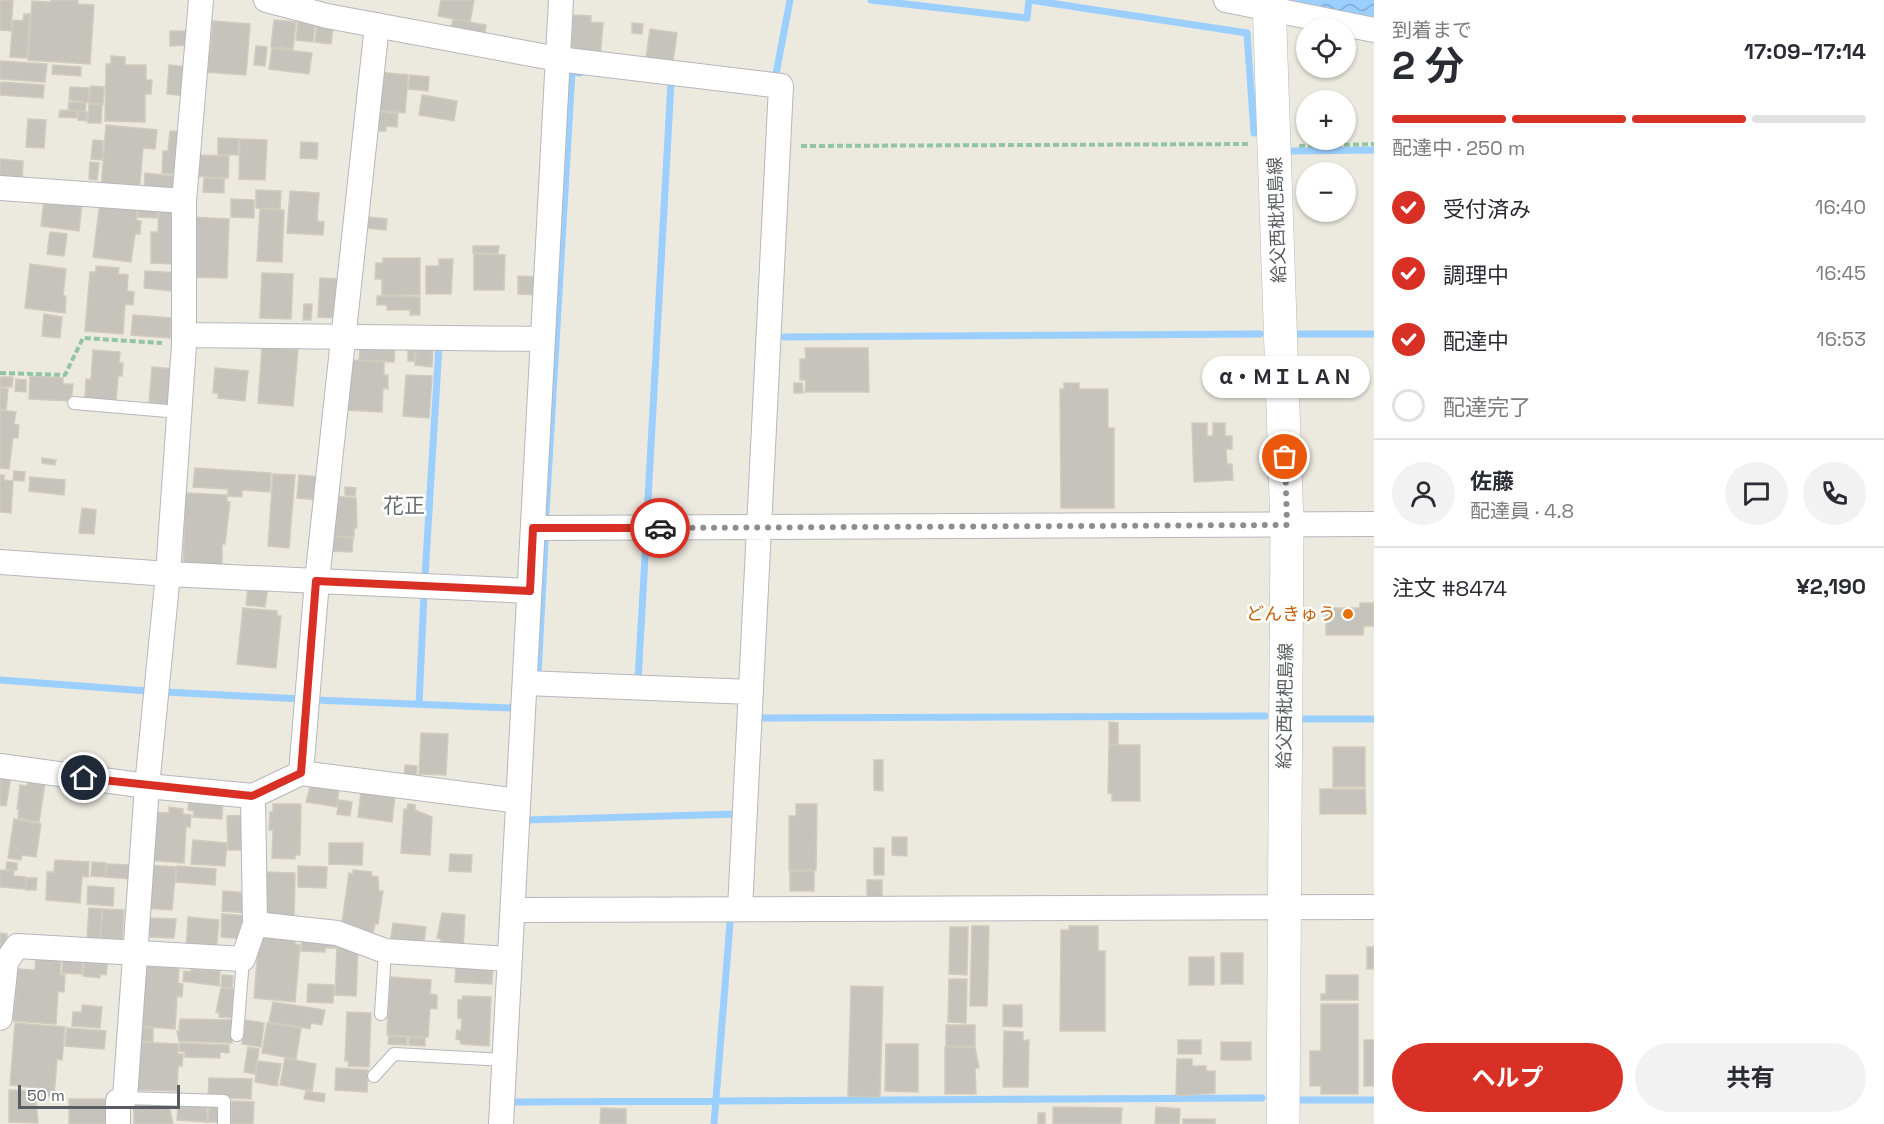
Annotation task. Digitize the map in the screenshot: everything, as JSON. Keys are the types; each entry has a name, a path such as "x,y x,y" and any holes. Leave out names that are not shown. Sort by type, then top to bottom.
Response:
{"main road":[{"name":"給父西枇杷島線","path":"1269,5 1287,525 1282,908 1283,1124"}],"street":[{"path":"118,1124 118,1101 125,1098 147,786 168,574 184,340 184,201 201,0"},
{"path":"266,0 377,25 558,59 781,86 740,909"},
{"path":"501,1124 561,0"},
{"path":"1226,0 1269,5 1374,30"},
{"path":"301,773 316,581 377,25"},
{"path":"0,188 184,201"},
{"path":"184,340 343,337 543,339"},
{"path":"533,528 1374,524"},
{"path":"0,562 168,574 530,591"},
{"path":"525,682 751,692"},
{"path":"0,766 147,786 252,796 301,773 518,801"},
{"path":"0,1018 6,962 17,946 243,959 255,924 252,796"},
{"path":"513,910 1374,907"},
{"path":"255,924 337,933 385,951 510,959"}],"lane":[{"path":"74,403 179,412"},
{"path":"381,1014 385,951"},
{"path":"237,1035 243,959"},
{"path":"374,1076 394,1054 505,1060"},
{"path":"125,1098 224,1101 224,1124"}],"path":[{"path":"779,146 1374,144"},
{"path":"0,373 64,375 83,338 184,340"}],"water":[{"path":"1286,0 1374,0 1374,17"}],"building":[{"path":"0,0 13,0 11,31 0,30"},
{"path":"51,0 78,0 78,4 94,5 90,64 28,60 32,1 51,2"},
{"path":"441,0 474,0 470,22 438,16"},
{"path":"24,14 30,14 27,58 10,57 13,20 23,21"},
{"path":"573,15 591,16 591,22 603,23 600,59 570,57"},
{"path":"453,19 486,25 484,40 450,34"},
{"path":"274,20 296,22 293,49 271,47"},
{"path":"213,21 250,24 246,75 205,72 206,53 210,53"},
{"path":"298,22 315,25 313,42 296,40"},
{"path":"632,23 643,24 642,34 632,33"},
{"path":"317,24 333,27 331,44 315,42"},
{"path":"650,29 677,33 673,62 646,58"},
{"path":"170,31 189,31 189,45 170,46"},
{"path":"256,46 267,47 265,66 254,65"},
{"path":"272,48 312,53 309,74 269,69"},
{"path":"111,56 125,57 125,65 146,65 146,80 152,80 151,94 145,94 145,122 105,121 106,64 111,64"},
{"path":"0,61 47,64 45,82 0,79"},
{"path":"53,65 81,67 81,76 52,74"},
{"path":"169,65 191,67 189,96 167,94"},
{"path":"377,72 408,75 405,113 373,110"},
{"path":"410,75 429,77 428,91 408,89"},
{"path":"1,82 44,85 43,98 0,95"},
{"path":"91,86 104,87 103,104 89,103"},
{"path":"70,87 89,88 88,102 69,100"},
{"path":"422,95 457,101 454,121 419,115"},
{"path":"69,102 86,103 85,111 68,110"},
{"path":"89,104 102,105 101,123 88,123"},
{"path":"60,110 77,111 77,118 59,117"},
{"path":"79,111 87,112 87,121 78,120"},
{"path":"377,112 398,114 397,127 386,126 386,131 379,131 379,125 376,125"},
{"path":"28,119 46,120 44,148 26,147"},
{"path":"106,125 157,130 155,149 143,148 139,194 101,190"},
{"path":"170,131 186,132 182,175 162,173 163,151 168,151"},
{"path":"218,138 239,139 238,155 218,154"},
{"path":"240,139 267,140 265,180 239,179"},
{"path":"93,140 103,141 102,160 91,159"},
{"path":"301,142 318,143 317,159 300,158"},
{"path":"195,155 229,156 228,178 194,176"},
{"path":"0,159 23,161 22,185 0,183"},
{"path":"90,162 99,163 97,180 89,179"},
{"path":"145,173 182,177 180,196 144,193"},
{"path":"204,178 224,179 224,193 203,192"},
{"path":"256,190 281,191 280,209 256,208"},
{"path":"290,191 319,193 317,221 324,222 323,235 287,233"},
{"path":"44,199 82,204 79,231 41,226"},
{"path":"231,199 254,200 254,218 231,217"},
{"path":"100,202 138,207 136,220 141,221 140,234 135,234 131,262 93,257"},
{"path":"139,203 158,204 157,218 138,217"},
{"path":"159,208 180,209 177,264 151,263 151,232 158,232"},
{"path":"260,209 284,210 282,262 257,261"},
{"path":"192,217 229,219 227,278 190,277"},
{"path":"368,217 387,219 386,230 367,228"},
{"path":"50,232 67,234 64,256 47,254"},
{"path":"473,246 499,246 498,253 473,253"},
{"path":"474,254 505,255 504,290 474,290"},
{"path":"383,258 420,258 420,295 382,295 382,279 375,279 376,263 383,263"},
{"path":"439,259 453,259 451,294 426,294 426,266 439,266"},
{"path":"30,264 66,269 63,296 66,296 65,313 25,308"},
{"path":"96,266 119,268 118,274 128,275 127,291 134,292 133,305 125,304 123,334 85,331 90,272 96,272"},
{"path":"145,271 180,273 173,291 144,288"},
{"path":"262,273 293,274 291,319 260,318"},
{"path":"518,276 538,277 538,295 518,294"},
{"path":"320,278 339,279 338,318 318,317"},
{"path":"377,296 420,297 420,315 410,315 410,310 387,310 387,305 377,305"},
{"path":"304,304 312,304 311,320 303,320"},
{"path":"44,314 62,317 60,338 42,336"},
{"path":"133,315 171,318 170,338 131,335"},
{"path":"360,345 395,347 394,362 359,360"},
{"path":"416,346 433,346 432,367 415,365"},
{"path":"262,347 298,350 293,406 258,403"},
{"path":"805,348 868,348 869,392 805,392 806,380 800,380 800,359 806,359"},
{"path":"408,349 415,349 414,361 408,361"},
{"path":"93,350 120,352 119,363 123,363 122,376 118,376 116,400 85,398 86,379 91,380"},
{"path":"348,360 384,362 384,375 388,375 388,389 383,388 382,412 346,410"},
{"path":"152,367 175,369 173,405 149,403"},
{"path":"215,368 248,371 245,401 218,398 218,393 213,393"},
{"path":"406,375 432,376 429,418 403,416"},
{"path":"30,376 63,378 63,384 73,384 71,401 29,399"},
{"path":"0,377 13,377 12,387 0,387"},
{"path":"16,379 26,380 26,392 15,391"},
{"path":"794,383 802,383 803,393 794,393"},
{"path":"1064,383 1079,383 1079,389 1108,389 1108,428 1114,428 1114,508 1061,508 1060,389 1064,389"},
{"path":"0,388 8,389 6,410 0,409"},
{"path":"0,410 16,412 14,424 19,425 18,438 13,438 9,469 0,468"},
{"path":"1192,423 1207,423 1207,436 1213,436 1213,423 1225,423 1225,436 1232,436 1232,449 1226,449 1227,464 1232,464 1233,480 1194,482"},
{"path":"42,458 56,460 55,465 42,463"},
{"path":"195,468 271,473 270,492 242,490 242,497 228,496 228,489 193,487"},
{"path":"14,471 25,472 24,481 13,480"},
{"path":"273,474 295,475 289,548 268,546"},
{"path":"0,475 4,475 4,480 13,481 11,513 0,512"},
{"path":"299,475 321,477 319,500 297,498"},
{"path":"30,477 65,480 64,495 29,491"},
{"path":"345,487 356,488 355,496 345,495"},
{"path":"186,493 227,495 227,502 230,502 225,544 222,544 222,570 183,569"},
{"path":"334,496 356,498 357,528 354,528 354,537 332,536"},
{"path":"82,508 96,510 94,534 79,533"},
{"path":"333,536 353,538 352,552 332,551"},
{"path":"248,585 268,587 265,607 246,605"},
{"path":"1360,603 1374,603 1374,626 1364,626 1363,635 1326,635 1326,608 1360,608"},
{"path":"243,608 277,611 277,616 281,616 276,668 237,664"},
{"path":"1109,722 1118,723 1118,744 1109,744"},
{"path":"421,733 448,734 446,775 419,774"},
{"path":"1109,745 1140,745 1140,801 1112,801 1112,794 1108,793"},
{"path":"1333,747 1365,747 1365,787 1333,787"},
{"path":"874,760 883,760 883,791 874,790"},
{"path":"405,765 417,766 416,784 404,783"},
{"path":"0,775 11,776 6,806 0,805"},
{"path":"28,780 45,783 39,822 18,818 20,785 27,786"},
{"path":"311,783 339,787 337,807 306,802"},
{"path":"1320,789 1365,789 1366,814 1320,814"},
{"path":"361,791 395,796 392,822 358,817"},
{"path":"189,796 223,798 222,819 193,817 194,811 188,810"},
{"path":"339,800 352,802 350,816 337,814"},
{"path":"273,804 301,804 300,855 295,855 295,859 272,858 273,830 269,830"},
{"path":"408,804 415,805 415,810 432,817 430,855 401,853 404,809 407,809"},
{"path":"796,804 817,804 816,870 789,870 789,816 796,816"},
{"path":"169,807 183,809 183,814 191,815 190,827 186,827 184,863 147,860 150,812 169,813"},
{"path":"250,815 251,850 228,850 227,816"},
{"path":"14,819 41,824 36,857 22,855 21,860 8,858"},
{"path":"892,837 907,837 907,856 892,855"},
{"path":"193,840 227,843 225,866 191,864"},
{"path":"329,843 363,843 362,865 329,864"},
{"path":"874,848 884,848 884,875 874,875"},
{"path":"450,854 472,855 471,872 449,871"},
{"path":"55,860 89,862 88,877 82,876 80,903 46,900 47,872 54,872"},
{"path":"7,862 17,863 17,870 6,869"},
{"path":"92,862 106,863 105,877 91,876"},
{"path":"107,864 132,865 131,879 106,877"},
{"path":"146,865 176,867 172,910 143,908"},
{"path":"177,866 216,869 215,885 176,882"},
{"path":"298,866 327,867 326,888 298,887"},
{"path":"0,870 14,871 13,876 26,877 25,889 0,887"},
{"path":"353,870 372,872 371,876 378,877 379,891 383,891 378,924 375,924 373,935 341,930 349,873 353,874"},
{"path":"790,871 814,871 814,891 790,891"},
{"path":"265,872 295,873 294,919 264,918"},
{"path":"26,878 37,878 36,890 26,890"},
{"path":"867,880 882,880 882,901 867,901"},
{"path":"88,886 114,888 113,906 87,904"},
{"path":"223,891 250,893 248,913 222,911"},
{"path":"89,908 102,909 100,940 87,939"},
{"path":"103,909 124,910 122,940 100,938"},
{"path":"442,913 465,915 463,950 440,949 441,939 437,938"},
{"path":"222,914 250,916 244,939 221,937"},
{"path":"188,917 219,920 216,953 186,951"},
{"path":"150,918 176,919 174,938 149,937"},
{"path":"393,923 426,927 423,949 390,945"},
{"path":"972,926 989,926 987,1006 970,1006"},
{"path":"1069,926 1098,926 1098,951 1105,951 1105,1031 1060,1031 1061,930 1069,930"},
{"path":"950,927 968,927 967,975 949,974"},
{"path":"0,933 7,934 6,950 0,950"},
{"path":"302,935 337,936 336,948 325,948 325,952 301,951"},
{"path":"259,936 295,939 295,944 300,945 295,1002 254,998"},
{"path":"337,946 358,947 356,996 335,995"},
{"path":"1367,947 1374,947 1374,969 1367,969"},
{"path":"1221,953 1243,953 1243,984 1221,984"},
{"path":"36,954 61,956 60,975 65,975 64,992 58,991 56,1024 13,1021 18,969 35,970"},
{"path":"63,955 83,957 82,974 62,973"},
{"path":"85,957 108,959 106,975 100,974 100,978 83,976"},
{"path":"1189,957 1214,957 1214,985 1189,985"},
{"path":"456,963 493,964 492,984 455,982"},
{"path":"141,965 179,968 178,983 183,984 182,997 177,996 175,1029 137,1026"},
{"path":"191,969 220,971 219,986 183,981 184,971 191,972"},
{"path":"222,975 233,976 232,988 221,987"},
{"path":"1326,975 1358,975 1358,1000 1321,1000 1321,994 1326,994"},
{"path":"390,977 431,980 430,994 437,995 437,1009 430,1008 428,1037 387,1035"},
{"path":"949,979 967,979 966,1023 948,1022"},
{"path":"308,984 334,985 333,1003 307,1002"},
{"path":"851,986 883,987 880,1097 848,1096"},
{"path":"221,988 238,989 236,1018 219,1017 219,1013 216,1012"},
{"path":"463,996 491,997 489,1046 461,1044 460,1040 456,1039 457,1030 461,1031 462,1019 458,1018 458,1000 462,1000"},
{"path":"273,1002 325,1010 322,1025 311,1023 310,1029 269,1022"},
{"path":"1321,1004 1358,1004 1358,1094 1321,1094 1321,1086 1310,1086 1310,1051 1321,1051"},
{"path":"82,1005 102,1007 100,1028 72,1026 73,1012 82,1012"},
{"path":"1003,1005 1022,1005 1022,1027 1003,1026"},
{"path":"347,1012 371,1013 369,1067 348,1066 349,1061 345,1061"},
{"path":"180,1019 233,1020 232,1043 179,1041 177,1031 179,1031"},
{"path":"246,1020 264,1023 261,1047 242,1044"},
{"path":"15,1023 65,1027 62,1060 57,1059 54,1097 38,1096 39,1088 10,1085"},
{"path":"267,1023 301,1028 296,1059 262,1053"},
{"path":"946,1025 975,1025 975,1046 946,1046"},
{"path":"137,1027 153,1028 153,1042 136,1040"},
{"path":"67,1028 106,1031 104,1049 65,1046"},
{"path":"1004,1031 1023,1032 1023,1041 1029,1040 1028,1087 1003,1087"},
{"path":"389,1036 407,1037 407,1045 388,1044"},
{"path":"409,1037 425,1038 425,1046 409,1045"},
{"path":"1178,1040 1201,1040 1201,1054 1178,1054"},
{"path":"1364,1040 1374,1040 1374,1086 1364,1086"},
{"path":"137,1042 178,1044 178,1054 183,1054 182,1066 178,1066 177,1091 136,1090"},
{"path":"1221,1042 1251,1042 1251,1060 1221,1060"},
{"path":"180,1043 229,1045 229,1053 220,1052 220,1058 185,1057 185,1052 179,1051"},
{"path":"886,1044 918,1044 918,1092 885,1091"},
{"path":"248,1047 259,1049 255,1074 244,1072"},
{"path":"945,1047 975,1047 979,1068 975,1068 976,1094 945,1094"},
{"path":"285,1058 316,1064 312,1091 280,1085"},
{"path":"1177,1059 1192,1059 1192,1066 1206,1066 1206,1071 1215,1071 1215,1093 1176,1096"},
{"path":"258,1061 281,1064 277,1086 255,1082"},
{"path":"336,1068 368,1070 367,1092 335,1090"},
{"path":"209,1078 252,1079 251,1099 208,1097"},
{"path":"9,1090 35,1091 38,1123 9,1122"},
{"path":"306,1091 325,1094 324,1102 304,1099"},
{"path":"69,1099 106,1099 106,1124 69,1124"},
{"path":"232,1101 254,1102 253,1124 231,1124"},
{"path":"178,1103 207,1104 207,1122 177,1120"},
{"path":"209,1104 223,1105 221,1122 208,1122"},
{"path":"134,1105 169,1105 173,1124 134,1124"},
{"path":"1053,1107 1122,1108 1121,1124 1053,1124"},
{"path":"1156,1107 1180,1109 1179,1124 1155,1124"},
{"path":"601,1108 626,1109 626,1124 600,1124"},
{"path":"1038,1113 1045,1113 1045,1124 1038,1124"},
{"path":"1183,1119 1215,1119 1215,1124 1183,1124"}],"waterway":[{"path":"776,74 790,0"},
{"path":"871,0 1027,18 1029,0"},
{"path":"1030,0 1247,33 1254,133"},
{"path":"546,513 572,72 580,73"},
{"path":"647,517 671,82"},
{"path":"1291,151 1374,150"},
{"path":"784,337 1260,334"},
{"path":"1299,334 1374,334"},
{"path":"425,577 439,346"},
{"path":"638,680 646,540"},
{"path":"540,676 538,676 545,542"},
{"path":"419,704 424,595"},
{"path":"0,680 147,691"},
{"path":"166,692 300,699 300,694"},
{"path":"315,700 513,708"},
{"path":"762,718 1265,716"},
{"path":"1300,719 1374,719"},
{"path":"526,820 737,814"},
{"path":"714,1124 730,923"},
{"path":"514,1102 1262,1098"},
{"path":"1300,1100 1374,1100"}],"way so far":[{"path":"660,528 1287,525 1285,457"}],"place":[{"name":"α・ＭＩＬＡＮ","path":"1285,457"},
{"name":"どんきゅう","path":"1348,614"}],"district":[{"name":"花正","path":"404,506"}],"route":[{"path":"84,778 252,796 301,773 316,581 530,591 533,528 660,528"}]}
